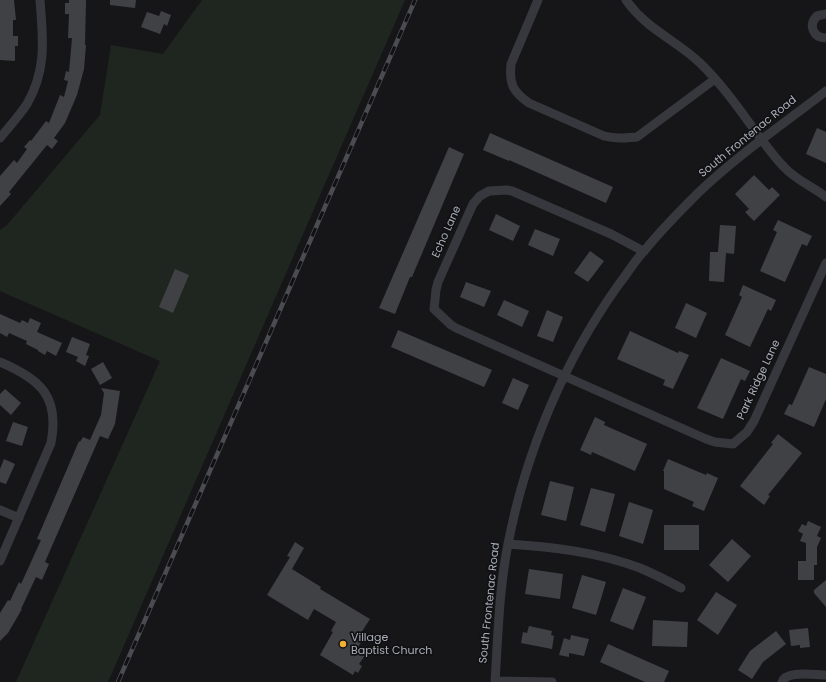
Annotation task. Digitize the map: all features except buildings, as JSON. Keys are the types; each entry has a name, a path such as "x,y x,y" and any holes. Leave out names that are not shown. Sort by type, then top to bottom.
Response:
{"street":[{"path":"0,138 26,105 40,75 43,42 40,0"},
{"path":"538,0 511,64 509,75 512,87 518,96 529,103 604,136 614,139 622,139 636,137 715,79"},
{"path":"626,0 641,19 699,62 715,79 784,168 800,181 826,197"},
{"path":"826,14 817,16 812,22 815,34 826,38"},
{"name":"South Frontenac Road","path":"495,682 500,602 508,544 520,494 532,454 564,375 595,320 643,251 699,192 747,150 826,91"},
{"name":"Echo Lane","path":"564,375 456,328 434,309 438,282 473,204 480,196 489,192 507,190 606,232 643,251"},
{"name":"Park Ridge Lane","path":"564,375 706,440 733,444 747,432 754,421 826,263"},
{"path":"0,362 20,371 37,382 50,401 53,412 51,443 0,561"},
{"path":"0,510 19,518"},
{"path":"508,544 558,548 604,557 640,569 681,588"},
{"path":"782,682 783,678 789,674 826,675"},
{"path":"495,682 552,682"}],"shaded area":[{"path":"202,0 405,0 108,682 16,682 160,361 0,291 0,230 7,225 100,115 111,45 163,54"}],"railway":[{"path":"118,682 415,0"}],"place":[{"name":"Village Baptist Church","path":"343,644"}]}
